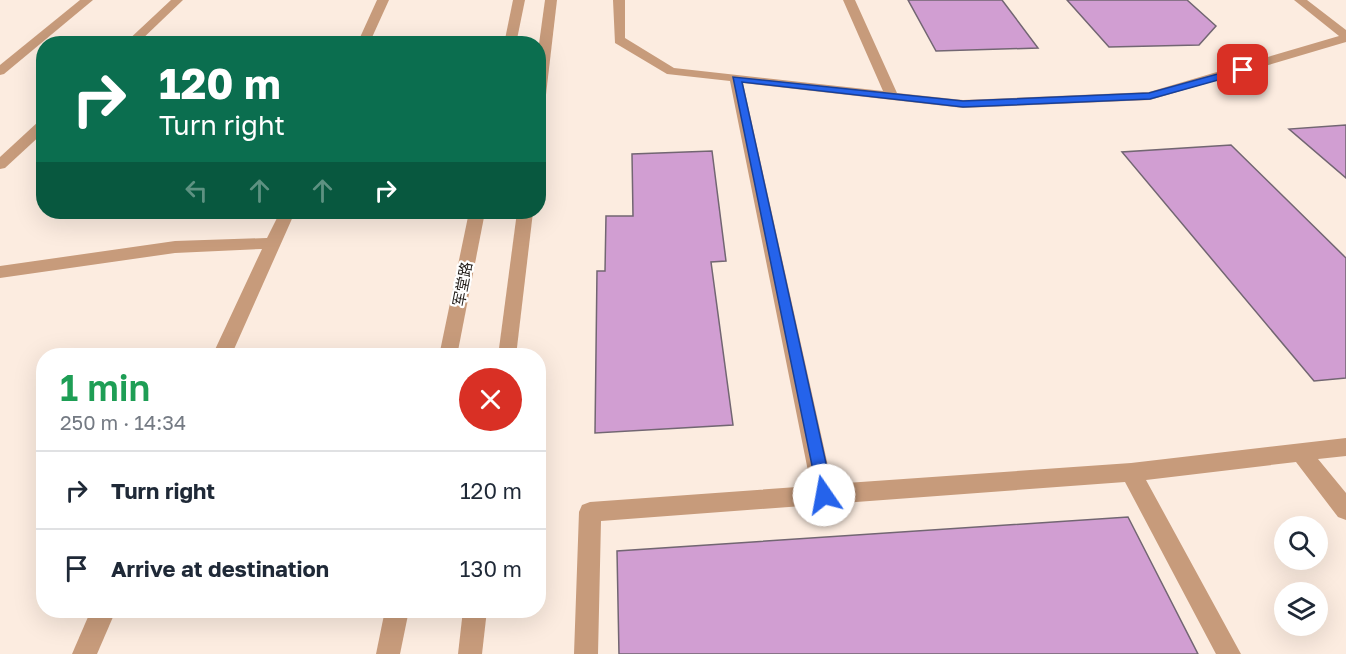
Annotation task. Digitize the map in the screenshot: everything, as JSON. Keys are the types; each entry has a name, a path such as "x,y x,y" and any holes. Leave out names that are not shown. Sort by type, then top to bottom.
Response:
{"street":[{"path":"41,36 87,0"},
{"path":"139,36 177,0"},
{"path":"367,36 383,0"},
{"path":"512,36 519,0"},
{"path":"546,40 551,0"},
{"path":"619,0 619,40 671,71 963,104 1150,96 1243,70 1346,37"},
{"path":"849,0 892,96"},
{"path":"1300,0 1346,37"},
{"path":"2,67 36,40"},
{"path":"736,79 824,495"},
{"path":"0,165 36,131"},
{"path":"226,348 285,219"},
{"name":"军堂路","path":"450,348 476,219"},
{"path":"508,348 524,219"},
{"path":"0,272 175,247 273,243"},
{"path":"586,654 590,512 1131,472 1346,447"},
{"path":"1301,453 1346,510"},
{"path":"1131,472 1229,654"},
{"path":"84,654 100,618"},
{"path":"388,654 395,618"},
{"path":"470,654 474,618"}],"building":[{"path":"908,0 1002,0 1038,48 936,51"},
{"path":"1067,0 1187,0 1216,26 1199,45 1109,47"},
{"path":"1346,125 1346,178 1289,129"},
{"path":"1231,145 1346,258 1346,378 1314,381 1122,152"},
{"path":"712,151 726,261 711,262 733,425 595,433 597,271 605,271 606,216 633,216 632,154"},
{"path":"1128,517 1198,654 619,654 617,551"}],"route":[{"path":"824,495 736,79 963,104 1150,96 1243,70"}]}
